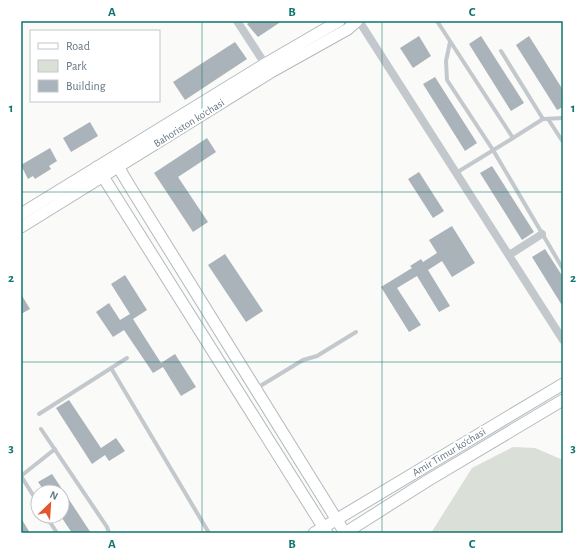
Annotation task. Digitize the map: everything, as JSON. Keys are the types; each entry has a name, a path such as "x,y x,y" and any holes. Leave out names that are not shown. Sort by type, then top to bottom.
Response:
{"street":[{"path":"237,21 265,64"},
{"name":"Bahoriston ko‘chasi","path":"21,227 100,172 265,64 339,21"},
{"path":"358,21 563,339"},
{"name":"Bahoriston ko‘chasi","path":"116,162 348,29 358,21"},
{"path":"116,162 255,390 345,533"},
{"path":"100,172 321,531"},
{"name":"Bahoriston ko‘chasi","path":"21,214 100,172"},
{"path":"509,255 542,234"},
{"name":"Amir Timur ko‘chasi","path":"321,531 336,519 563,384"},
{"name":"Amir Timur ko‘chasi","path":"345,533 427,481 563,400"}],"lane":[{"path":"437,21 513,138"},
{"path":"450,42 446,61 447,80 493,150 563,269"},
{"path":"501,51 545,119 563,142"},
{"path":"456,173 545,119 563,118"},
{"path":"255,390 303,360 317,356 356,332"},
{"path":"39,414 127,358"},
{"path":"111,368 209,533"},
{"path":"41,429 107,527 109,533"},
{"path":"30,490 21,476 55,449"},
{"path":"51,524 57,533"}],"green space":[{"path":"513,447 535,448 563,460 563,533 431,533 472,468"}],"building":[{"path":"251,21 282,21 258,37 247,24"},
{"path":"419,36 431,56 413,68 400,48"},
{"path":"481,36 524,103 511,111 469,44"},
{"path":"529,36 563,90 563,107 557,110 516,45"},
{"path":"235,42 247,59 185,100 173,82"},
{"path":"435,77 477,143 465,151 423,84"},
{"path":"90,122 98,136 71,152 63,138"},
{"path":"207,138 216,152 178,177 208,222 193,232 154,173"},
{"path":"50,148 57,161 49,166 51,169 35,179 33,176 28,179 21,165"},
{"path":"492,166 534,232 522,240 480,173"},
{"path":"419,172 444,211 433,218 408,179"},
{"path":"452,226 475,263 452,277 442,261 428,270 450,306 439,312 417,276 397,288 421,325 409,332 381,287 412,268 410,266 421,259 423,262 437,253 429,240"},
{"path":"545,249 563,277 563,307 532,257"},
{"path":"225,254 263,311 246,322 208,265"},
{"path":"125,275 147,310 133,319 161,363 175,354 196,387 181,396 163,367 153,373 124,330 113,337 96,312 109,303 120,320 130,314 111,284"},
{"path":"21,294 30,309 21,314"},
{"path":"69,400 101,448 116,438 125,451 109,461 105,455 92,464 56,408"},
{"path":"52,474 59,484 39,484 38,482"},
{"path":"70,501 91,533 72,533 66,524 70,524"},
{"path":"21,518 30,533 21,533"}]}
